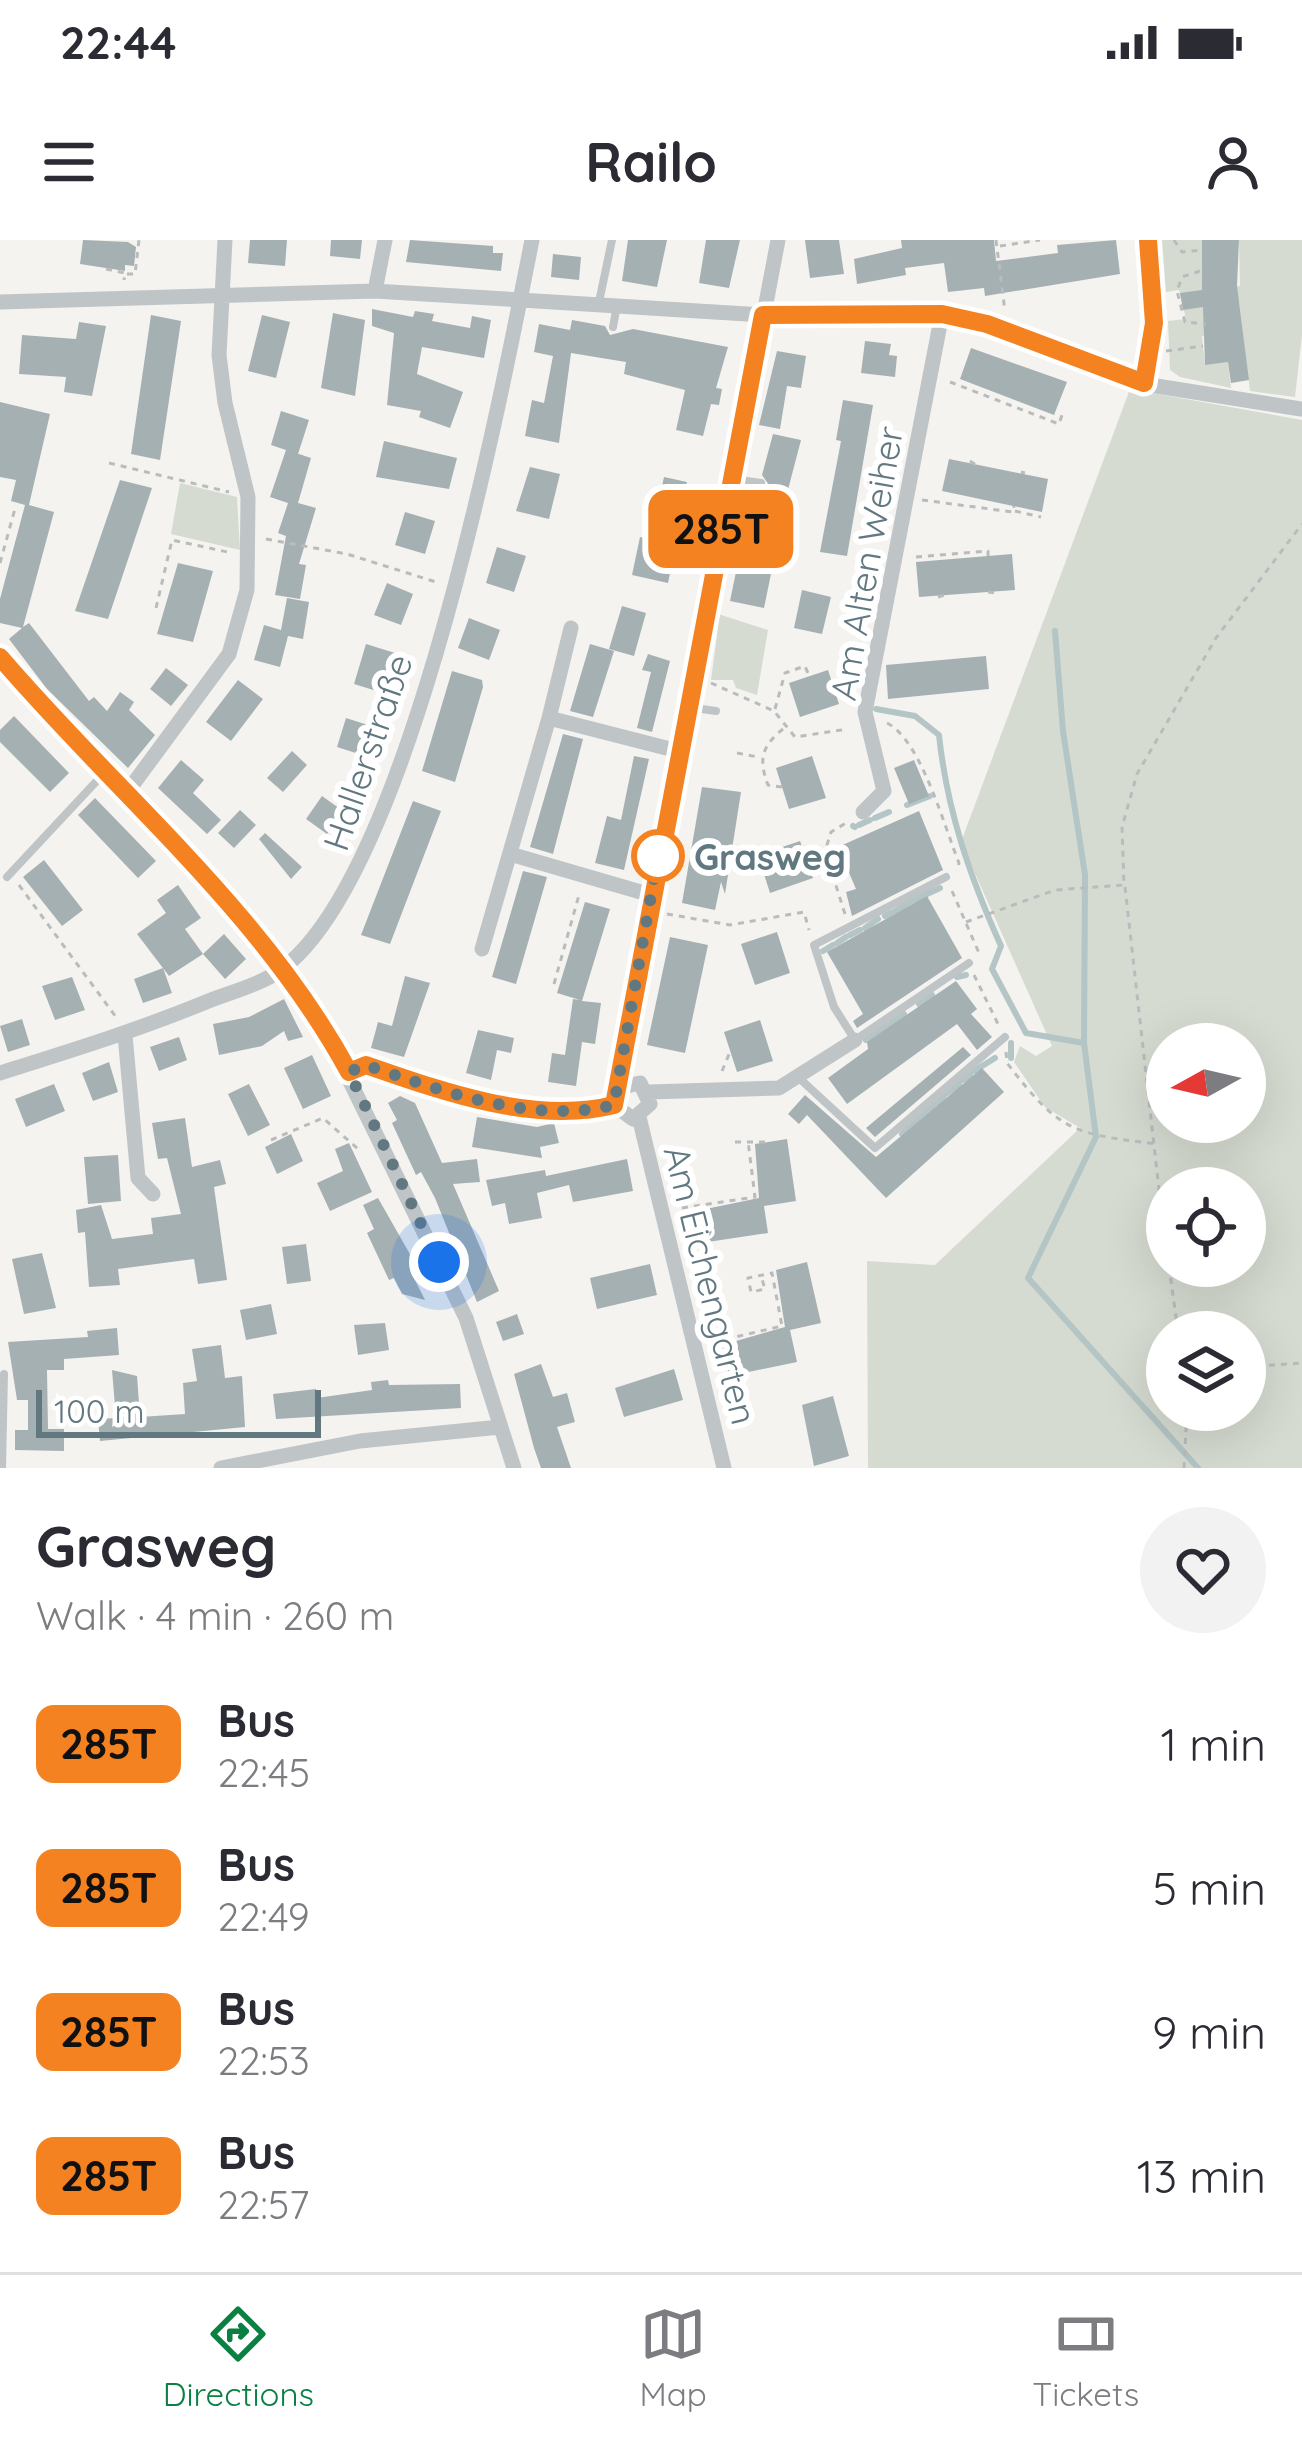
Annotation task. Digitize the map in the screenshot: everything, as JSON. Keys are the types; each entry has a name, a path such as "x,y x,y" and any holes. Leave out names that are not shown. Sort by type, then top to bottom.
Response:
{"street":[{"path":"128,791 229,654 251,558 248,497 222,386 225,240"},
{"path":"375,291 385,240"},
{"name":"Hallerstraße","path":"0,1072 125,1035 284,967 347,890 371,844 454,588 492,442 532,240"},
{"path":"649,1092 650,1104 638,1117 627,1118 616,1096 649,903 778,240"},
{"path":"1144,383 1154,323 1148,240"},
{"path":"0,302 375,291 521,296 763,315 942,314 987,324 1144,383 1301,409"},
{"name":"Am Alten Weiher","path":"863,812 884,791 868,724 867,697 942,314"},
{"path":"482,950 572,628"},
{"path":"0,657 128,791 312,1004 466,1318 514,1468"},
{"path":"548,718 678,751"},
{"path":"510,854 584,876 649,903"},
{"path":"125,1035 138,1178 154,1194"},
{"path":"349,1072 366,1065 447,1091 528,1107 593,1110 635,1082 649,1092 779,1088 855,1040"},
{"name":"Am Eichengarten","path":"638,1117 724,1468"},
{"path":"221,1468 360,1441 500,1427"}],"lane":[{"path":"599,302 612,240"},
{"path":"613,327 618,304"},
{"path":"731,479 760,483"},
{"path":"687,706 716,711"},
{"path":"7,877 107,770"},
{"path":"946,877 814,945 833,1007 855,1040 969,963"},
{"path":"798,1077 875,1148 1005,1037"},
{"path":"2,1468 4,1374"}],"path":[{"path":"106,269 135,274 139,240"},
{"path":"1006,313 997,243 1040,240"},
{"path":"1174,240 1182,252 1203,250"},
{"path":"1200,272 1182,277 1177,291 1186,323 1205,324"},
{"path":"124,282 125,273"},
{"path":"1165,351 1203,346"},
{"path":"939,377 1059,424 1063,412"},
{"path":"109,463 248,497"},
{"path":"914,499 968,500 1041,517"},
{"path":"0,562 16,505"},
{"path":"1160,1167 1124,885 1122,826 1137,774 1216,638 1302,524"},
{"path":"251,535 347,554 454,588"},
{"path":"156,608 172,540 251,558"},
{"path":"902,558 988,551 988,556"},
{"path":"988,592 996,592"},
{"path":"938,597 945,595"},
{"path":"774,711 785,674 805,666 809,676"},
{"path":"692,676 774,711 785,728 804,740 890,723 910,743 959,863 958,870 946,877 979,954 969,963 1005,1037 1007,1063 1061,1124 1096,1137 1158,1144"},
{"path":"782,788 769,785 762,758 765,743 785,728"},
{"path":"737,753 762,758"},
{"path":"849,928 826,841 863,812"},
{"path":"554,984 584,876"},
{"path":"7,877 15,879 83,966 125,1035"},
{"path":"966,922 1055,890 1124,885"},
{"path":"649,903 730,925 803,912 814,945"},
{"path":"721,1090 723,1060 730,1052"},
{"path":"271,1141 323,1118 358,1149"},
{"path":"672,1209 755,1197 748,1141"},
{"path":"735,1142 771,1142"},
{"path":"706,1344 782,1326 772,1273 761,1276"},
{"path":"1266,1366 1302,1363"},
{"path":"1184,1468 1186,1431"}],"shaded area":[{"path":"1162,240 1202,240 1203,291 1240,286 1239,240 1302,240 1302,335 1295,397 1250,391 1239,302 1202,337 1205,364 1228,362 1231,388 1180,377 1170,370 1168,321 1186,319 1179,290 1166,292"},
{"path":"1130,389 1302,420 1302,1468 868,1468 867,1261 935,1265 1080,1128 1045,1107 1014,1062 1020,1046 1036,1056 1052,1046 961,842"},
{"path":"180,483 237,497 240,550 171,534"},
{"path":"715,613 768,630 757,695 736,688 733,680 711,680 718,628"}],"building":[{"path":"83,240 128,242 136,247 134,266 125,265 125,271 80,264"},
{"path":"250,240 287,240 285,266 248,263"},
{"path":"331,240 362,240 360,259 330,256"},
{"path":"410,240 493,246 493,253 503,253 501,271 406,262"},
{"path":"628,240 667,240 657,287 622,281"},
{"path":"706,240 740,240 729,288 699,283"},
{"path":"805,240 839,240 844,274 810,278"},
{"path":"901,240 994,240 996,261 1058,253 1057,245 1116,240 1120,274 985,296 984,288 948,292 944,263 905,268 906,275 857,284 854,259 902,248"},
{"path":"1202,240 1239,240 1237,286 1249,380 1231,383 1228,362 1205,365 1203,307 1183,310 1180,293 1202,290"},
{"path":"553,254 581,257 579,280 551,277"},
{"path":"372,309 413,317 415,311 434,314 432,321 470,328 472,316 491,320 484,358 422,347 417,374 463,392 450,428 419,417 421,411 387,405 394,333 372,326"},
{"path":"333,313 365,320 355,396 321,388"},
{"path":"151,315 181,321 160,460 131,454"},
{"path":"262,315 290,322 276,378 248,371"},
{"path":"572,320 605,326 610,335 633,329 728,347 716,388 722,389 719,405 711,404 703,436 676,430 685,390 624,374 626,362 571,353 559,443 525,436 532,400 544,403 553,356 534,352 539,324 570,330"},
{"path":"79,322 106,326 92,396 64,392 66,377 19,374 22,335 76,339"},
{"path":"865,341 891,344 889,355 897,356 895,377 861,373"},
{"path":"971,348 1067,382 1054,415 960,379"},
{"path":"777,351 806,356 801,388 787,386 780,429 759,425"},
{"path":"843,400 873,405 847,556 820,552 841,441 836,440"},
{"path":"0,402 50,414 29,505 54,512 23,627 29,623 89,701 94,697 107,711 120,692 134,702 129,710 155,735 128,768 47,689 9,639 22,628 0,623 0,599 25,505 11,501 16,480 0,477"},
{"path":"281,411 309,420 298,454 311,458 298,503 316,508 299,564 306,565 300,599 275,595 286,536 278,533 288,503 270,497 286,450 271,445"},
{"path":"773,434 801,440 784,505 757,500 769,485 762,475"},
{"path":"384,441 457,458 449,489 376,477"},
{"path":"949,459 1048,479 1042,512 942,491"},
{"path":"530,467 560,474 549,519 516,511"},
{"path":"664,477 687,482 679,514 657,509"},
{"path":"120,480 152,488 108,619 75,611"},
{"path":"405,512 435,521 425,554 395,545"},
{"path":"745,528 779,535 764,608 730,601"},
{"path":"640,537 676,544 668,583 632,575"},
{"path":"497,547 526,556 514,592 486,583"},
{"path":"1012,554 1015,590 919,597 916,562"},
{"path":"178,563 213,571 193,642 157,634"},
{"path":"387,583 413,594 401,625 374,615"},
{"path":"802,590 831,597 822,634 794,628"},
{"path":"287,598 309,602 303,639 288,636 280,667 254,660 264,625 281,630"},
{"path":"622,606 646,613 634,656 609,649"},
{"path":"469,618 500,630 489,660 458,648"},
{"path":"366,644 395,653 383,693 354,684"},
{"path":"590,644 614,651 593,717 570,711"},
{"path":"648,654 670,661 652,732 637,728 651,672 642,670"},
{"path":"986,656 989,689 888,699 886,665"},
{"path":"166,668 188,685 171,706 150,689"},
{"path":"828,670 839,704 800,717 789,683"},
{"path":"452,671 482,680 483,687 455,782 422,771"},
{"path":"238,680 263,699 231,741 206,722"},
{"path":"14,716 69,773 50,792 0,742 0,730"},
{"path":"346,718 371,726 362,755 337,747"},
{"path":"563,734 583,739 553,854 530,847"},
{"path":"292,751 307,765 283,792 267,778"},
{"path":"634,756 649,759 624,870 595,863 607,816 621,820"},
{"path":"812,756 826,798 789,809 776,768"},
{"path":"181,760 204,780 193,793 221,820 207,834 158,788"},
{"path":"914,760 929,796 909,804 894,768"},
{"path":"702,787 741,792 725,894 721,882 715,910 682,903"},
{"path":"322,796 343,811 327,834 306,819"},
{"path":"95,798 156,861 138,878 78,815"},
{"path":"413,801 441,811 390,944 361,935"},
{"path":"240,810 256,825 234,848 218,833"},
{"path":"919,811 943,870 852,916 846,892 856,889 838,847"},
{"path":"265,833 302,867 291,879 259,839"},
{"path":"800,841 813,878 770,893 758,855"},
{"path":"44,860 83,910 62,926 23,877"},
{"path":"523,871 547,877 516,984 492,977"},
{"path":"178,885 201,918 185,929 203,954 169,976 137,934 166,913 157,900"},
{"path":"927,896 962,958 857,1028 853,1021 863,1014 827,952"},
{"path":"585,902 610,909 582,1001 601,1003 595,1044 582,1042 576,1086 548,1082 552,1053 565,1055 573,999 580,1000 557,993"},
{"path":"777,932 790,973 755,985 741,944"},
{"path":"224,934 246,959 225,979 203,954"},
{"path":"670,937 708,945 685,1053 647,1045"},
{"path":"163,968 172,993 143,1003 134,979"},
{"path":"405,976 430,983 404,1057 371,1048 378,1022 392,1026"},
{"path":"72,977 85,1010 55,1020 42,986"},
{"path":"956,981 977,1009 971,1014 992,1037 977,1050 957,1024 847,1104 828,1078 868,1049 867,1042"},
{"path":"284,999 303,1037 288,1041 284,1031 262,1046 219,1055 213,1024 249,1017"},
{"path":"22,1019 30,1045 8,1052 0,1026"},
{"path":"760,1020 773,1061 737,1072 724,1032"},
{"path":"478,1030 514,1038 511,1053 497,1050 491,1080 466,1073"},
{"path":"179,1037 187,1060 159,1071 150,1047"},
{"path":"963,1047 971,1055 875,1137 866,1128"},
{"path":"312,1055 331,1096 303,1109 284,1068"},
{"path":"109,1062 118,1092 93,1101 82,1073"},
{"path":"982,1068 1004,1092 886,1198 807,1115 799,1124 788,1114 805,1095 876,1157"},
{"path":"54,1084 65,1111 26,1127 15,1099"},
{"path":"249,1084 270,1125 248,1136 228,1094"},
{"path":"400,1096 415,1103 442,1163 477,1159 480,1182 453,1184 499,1291 477,1302 435,1198 421,1172 416,1175 392,1123 397,1120 388,1103"},
{"path":"477,1117 537,1127 554,1123 559,1143 540,1147 542,1158 472,1147"},
{"path":"185,1118 192,1167 220,1160 226,1184 214,1187 227,1280 198,1284 194,1259 118,1269 120,1285 89,1287 85,1232 78,1233 76,1210 101,1205 112,1239 153,1234 151,1218 181,1214 167,1158 158,1159 152,1123"},
{"path":"291,1134 303,1161 277,1174 265,1147"},
{"path":"787,1139 796,1201 764,1206 768,1233 701,1243 696,1211 759,1198 755,1144"},
{"path":"349,1143 372,1192 330,1211 317,1183 343,1171 335,1149"},
{"path":"118,1155 121,1201 88,1204 84,1157"},
{"path":"627,1159 633,1191 573,1202 569,1185 537,1193 542,1218 509,1224 505,1203 492,1206 486,1180 545,1170 546,1176"},
{"path":"378,1198 411,1256 416,1267 410,1270 425,1300 402,1294 394,1278 389,1280 367,1233 374,1229 363,1205"},
{"path":"306,1244 311,1281 287,1284 282,1247"},
{"path":"42,1253 56,1308 24,1314 12,1259"},
{"path":"807,1262 821,1323 790,1330 797,1362 729,1376 722,1345 785,1327 776,1270"},
{"path":"650,1264 657,1295 597,1309 590,1278"},
{"path":"271,1304 277,1334 246,1340 240,1310"},
{"path":"517,1314 524,1334 503,1341 496,1322"},
{"path":"385,1323 389,1350 358,1355 354,1325"},
{"path":"117,1328 119,1355 64,1359 64,1370 47,1370 48,1429 64,1429 64,1451 15,1450 15,1430 28,1430 28,1400 17,1400 8,1342 88,1337 87,1331"},
{"path":"221,1345 225,1378 242,1376 245,1427 100,1441 98,1419 116,1418 112,1370 137,1376 140,1417 185,1414 183,1383 197,1381 192,1349"},
{"path":"541,1364 553,1397 567,1393 575,1422 557,1427 571,1468 541,1468 534,1448 514,1374"},
{"path":"674,1369 683,1400 624,1417 615,1388"},
{"path":"388,1380 389,1385 460,1384 461,1408 276,1419 273,1394 316,1389 317,1398 372,1390 371,1382"},
{"path":"833,1396 849,1456 814,1466 802,1405"}],"waterway":[{"path":"1055,631 1063,731 1085,875 1084,1043"},
{"path":"876,709 915,716 939,735 961,843 1001,946 992,969 1026,1033 1084,1043 1096,1137 1028,1278 1198,1468"},
{"path":"907,805 930,796"},
{"path":"875,818 889,812"},
{"path":"859,825 870,820"},
{"path":"912,901 940,888"},
{"path":"895,911 909,903"},
{"path":"885,916 891,913"},
{"path":"865,928 878,919"},
{"path":"850,935 860,930"},
{"path":"837,943 846,937"},
{"path":"823,951 833,945"},
{"path":"957,977 966,975"},
{"path":"919,1004 932,995"},
{"path":"891,1024 904,1014"},
{"path":"876,1033 887,1026"},
{"path":"866,1040 872,1036"},
{"path":"1011,1043 1011,1058"},
{"path":"974,1071 995,1058"},
{"path":"963,1080 970,1075"},
{"path":"947,1093 959,1084"},
{"path":"937,1103 944,1096"},
{"path":"921,1116 933,1106"},
{"path":"908,1128 918,1119"},
{"path":"902,1134 905,1131"}],"bus line":[{"name":"285T","path":"0,657 182,846 284,967 312,1004 349,1072 366,1065 447,1091 528,1107 593,1110 614,1105 763,315 942,314 987,324 1144,383 1151,366 1154,323 1148,240"}],"place":[{"name":"Grasweg","path":"658,856"}],"route":[{"path":"439,1262 349,1072 366,1065 447,1091 528,1107 593,1110 614,1105 658,856"}]}
